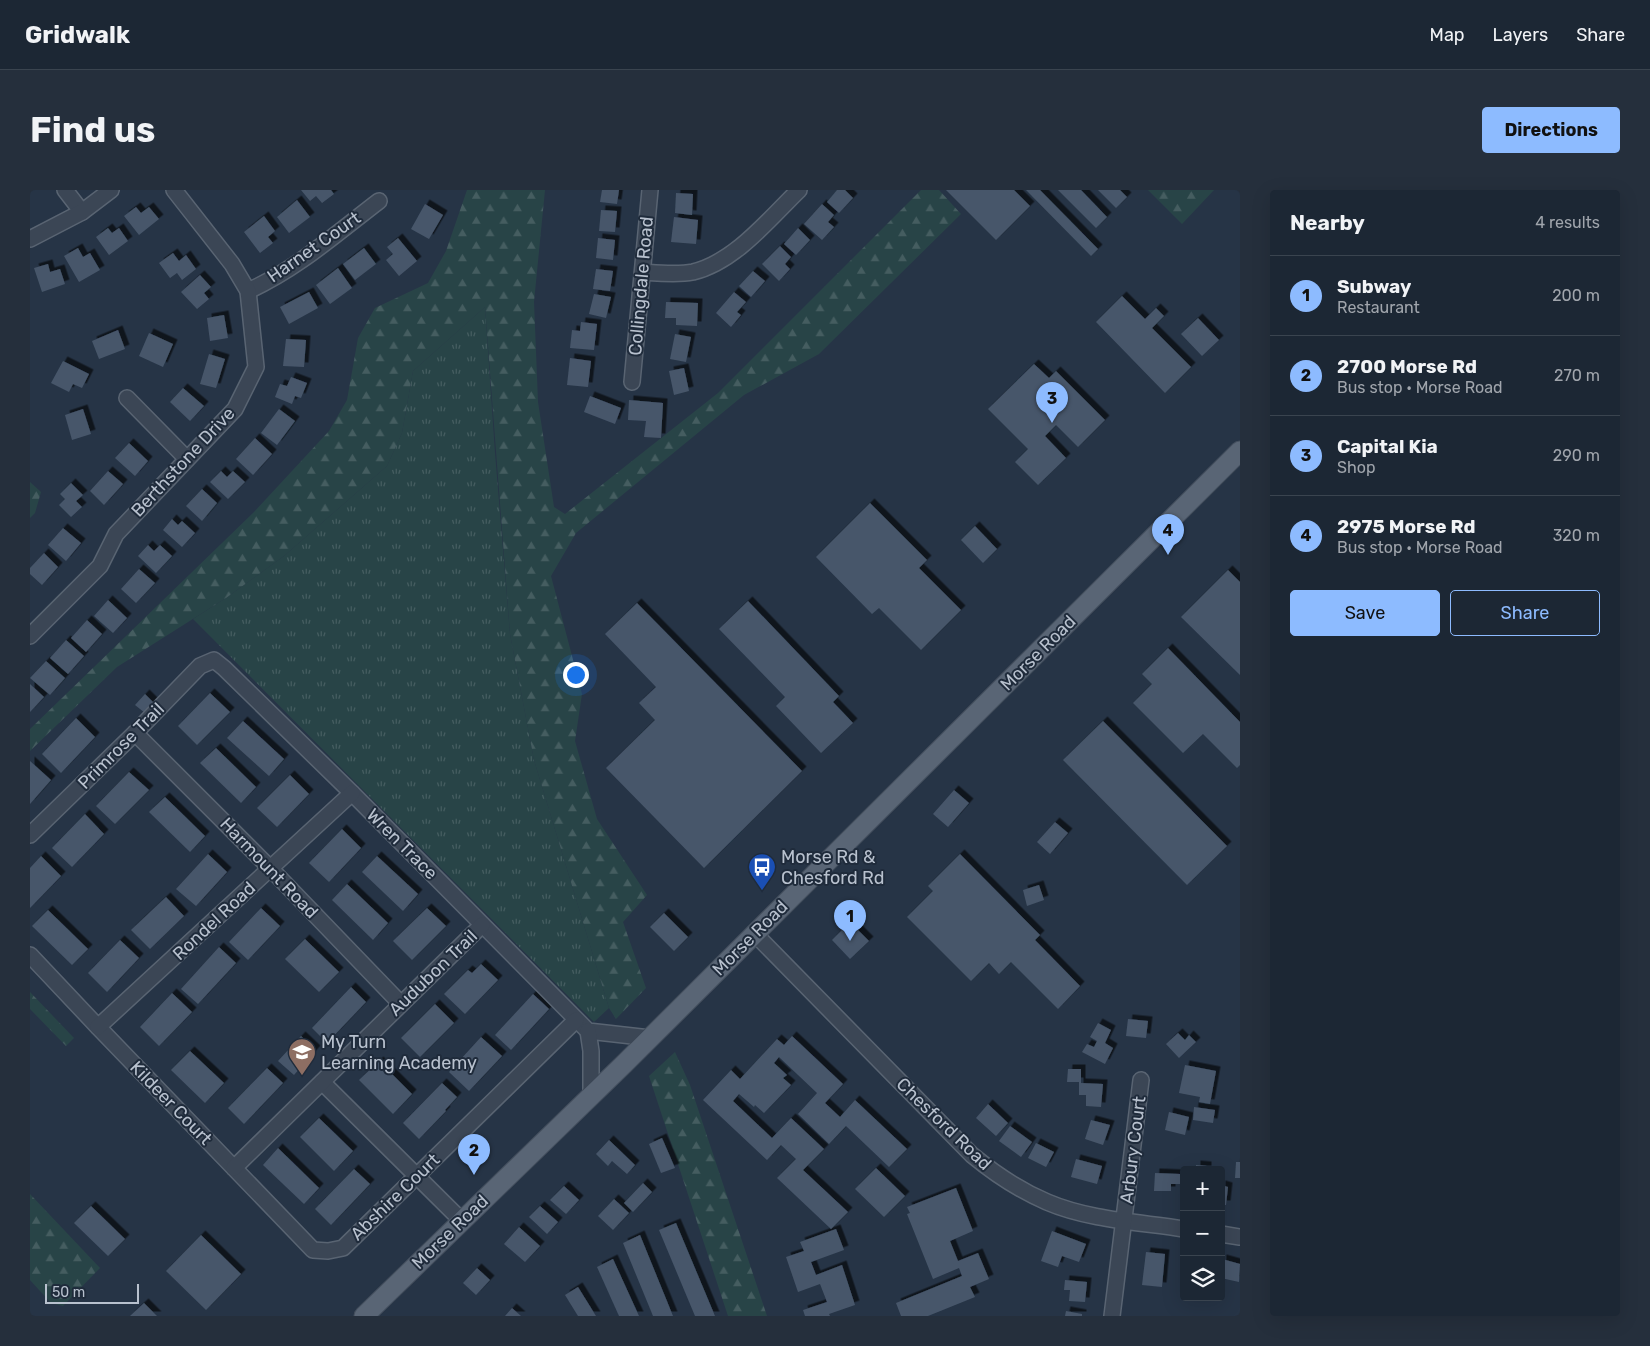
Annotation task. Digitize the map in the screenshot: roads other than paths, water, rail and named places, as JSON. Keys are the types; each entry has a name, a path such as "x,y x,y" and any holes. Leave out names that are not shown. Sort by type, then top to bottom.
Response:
{"main road":[{"name":"Morse Road","path":"364,1316 461,1220 591,1097 1240,451"}],"street":[{"path":"65,190 82,212"},
{"path":"30,239 82,212 111,190"},
{"name":"Berthstone Drive","path":"30,636 100,566 116,534 235,410 256,367 248,291 232,264 174,190"},
{"name":"Collingdale Road","path":"632,382 650,190"},
{"path":"643,272 692,272 720,262 746,242 799,190"},
{"name":"Harnet Court","path":"248,291 293,267 379,201"},
{"path":"127,398 187,460"},
{"name":"Primrose Trail","path":"30,834 136,733 200,666 214,660"},
{"name":"Wren Trace","path":"214,660 352,794 588,1031"},
{"name":"Harmount Road","path":"136,733 401,1004"},
{"name":"Rondel Road","path":"98,1027 352,794"},
{"name":"Audubon Trail","path":"234,1168 482,925"},
{"name":"Chesford Road","path":"754,933 972,1155 990,1170 1005,1180 1048,1202 1075,1211 1180,1228"},
{"name":"Kildeer Court","path":"30,955 313,1250"},
{"name":"Abshire Court","path":"313,1250 328,1251 343,1248 576,1020"},
{"path":"591,1097 591,1050 588,1031 650,1038"},
{"name":"Arbury Court","path":"1112,1316 1142,1080"},
{"path":"322,1082 461,1220"},
{"path":"1225,1235 1240,1237"}],"place":[{"name":"Capital Kia","path":"1052,423"},
{"name":"2975 Morse Rd","path":"1168,555"},
{"name":"Morse Rd & Chesford Rd","path":"762,891"},
{"name":"Subway","path":"850,941"},
{"name":"My Turn Learning Academy","path":"302,1076"},
{"name":"2700 Morse Rd","path":"474,1175"}]}
